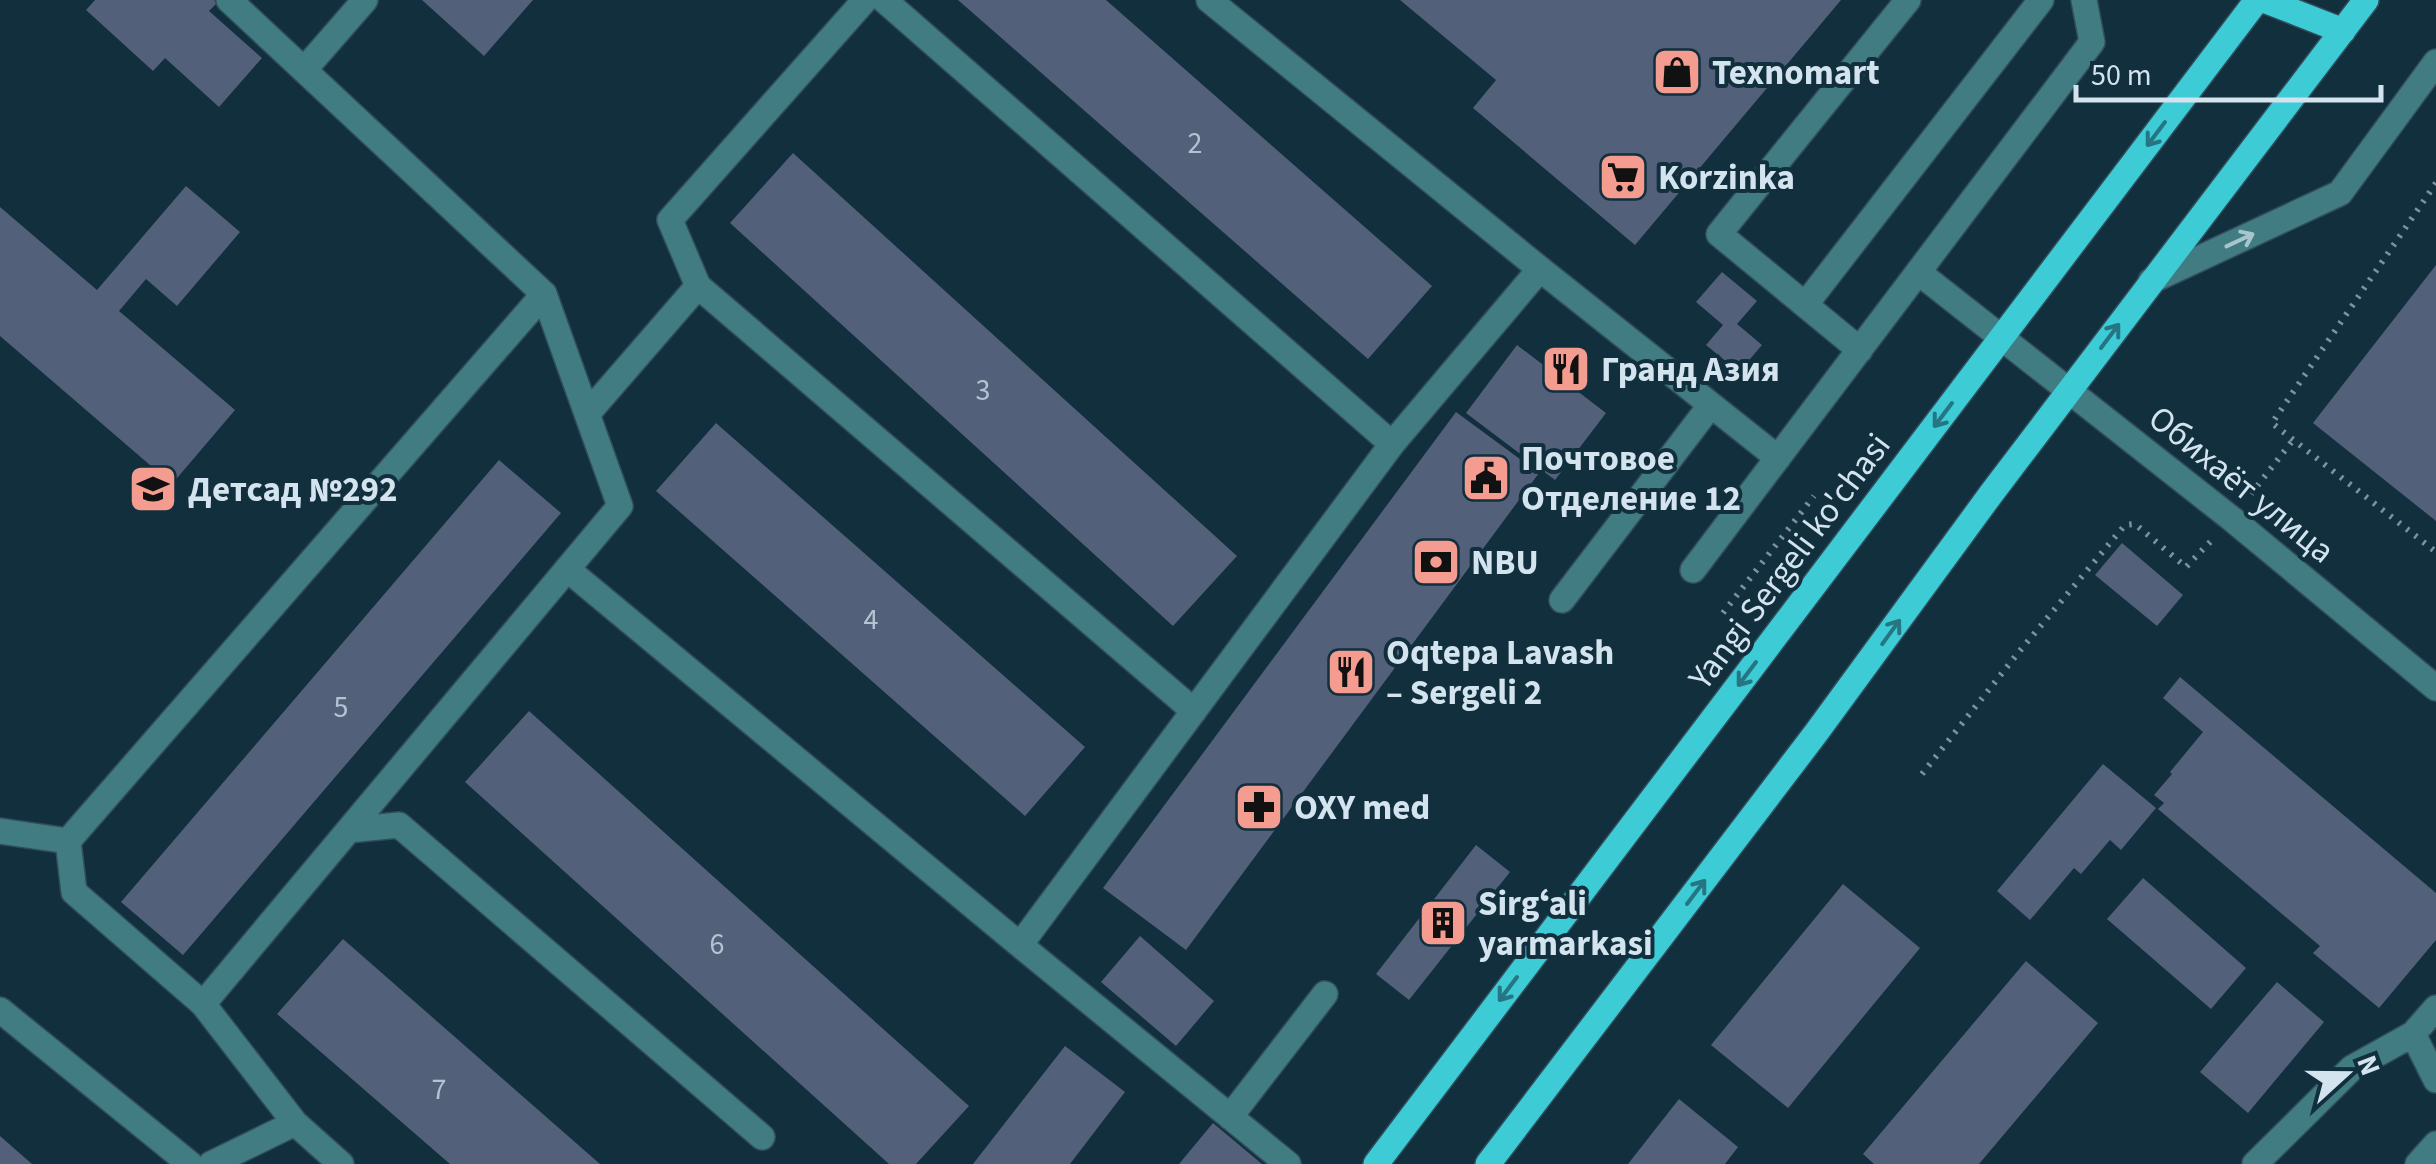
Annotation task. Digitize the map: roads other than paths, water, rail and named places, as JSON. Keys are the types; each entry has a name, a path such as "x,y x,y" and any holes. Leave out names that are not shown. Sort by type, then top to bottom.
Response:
{"main road":[{"path":"2261,0 2343,31"},
{"name":"Yangi Sergeli ko'chasi","path":"1376,1164 2261,0"},
{"path":"2322,0 2343,31"},
{"path":"1488,1164 2366,0"}],"street":[{"path":"202,1004 620,506 544,294 229,0"},
{"path":"304,70 365,0"},
{"path":"865,0 670,220 698,286 1194,711"},
{"path":"884,0 1392,444"},
{"path":"1209,0 1778,458"},
{"path":"1860,350 1719,234 1908,0"},
{"path":"1804,305 2041,0"},
{"path":"1693,570 2092,42 2084,0"},
{"path":"2152,281 2340,193 2436,62"},
{"path":"1020,945 1392,444 1540,269"},
{"name":"Обихаёт улица","path":"1918,272 2232,518 2436,688"},
{"path":"588,413 698,286"},
{"path":"341,1164 296,1123 202,1004 74,892 68,841 544,294"},
{"path":"1562,600 1710,406"},
{"path":"567,570 1288,1164"},
{"path":"349,830 399,825 762,1136"},
{"path":"0,831 68,841"},
{"path":"1230,1117 1324,994"},
{"path":"2255,1164 2352,1068 2414,1034 2436,1008"},
{"path":"0,1010 190,1164"},
{"path":"2414,1034 2436,1080"},
{"path":"212,1164 296,1123"},
{"path":"2418,1164 2436,1144"}],"place":[{"name":"Texnomart","path":"1677,72"},
{"name":"Korzinka","path":"1623,177"},
{"name":"Гранд Азия","path":"1566,369"},
{"name":"Почтовое Отделение 12","path":"1486,478"},
{"name":"Детсад №292","path":"153,489"},
{"name":"NBU","path":"1436,562"},
{"name":"Oqtepa Lavash – Sergeli 2","path":"1351,672"},
{"name":"OXY med","path":"1259,807"},
{"name":"Sirgʻali yarmarkasi","path":"1443,923"}]}
